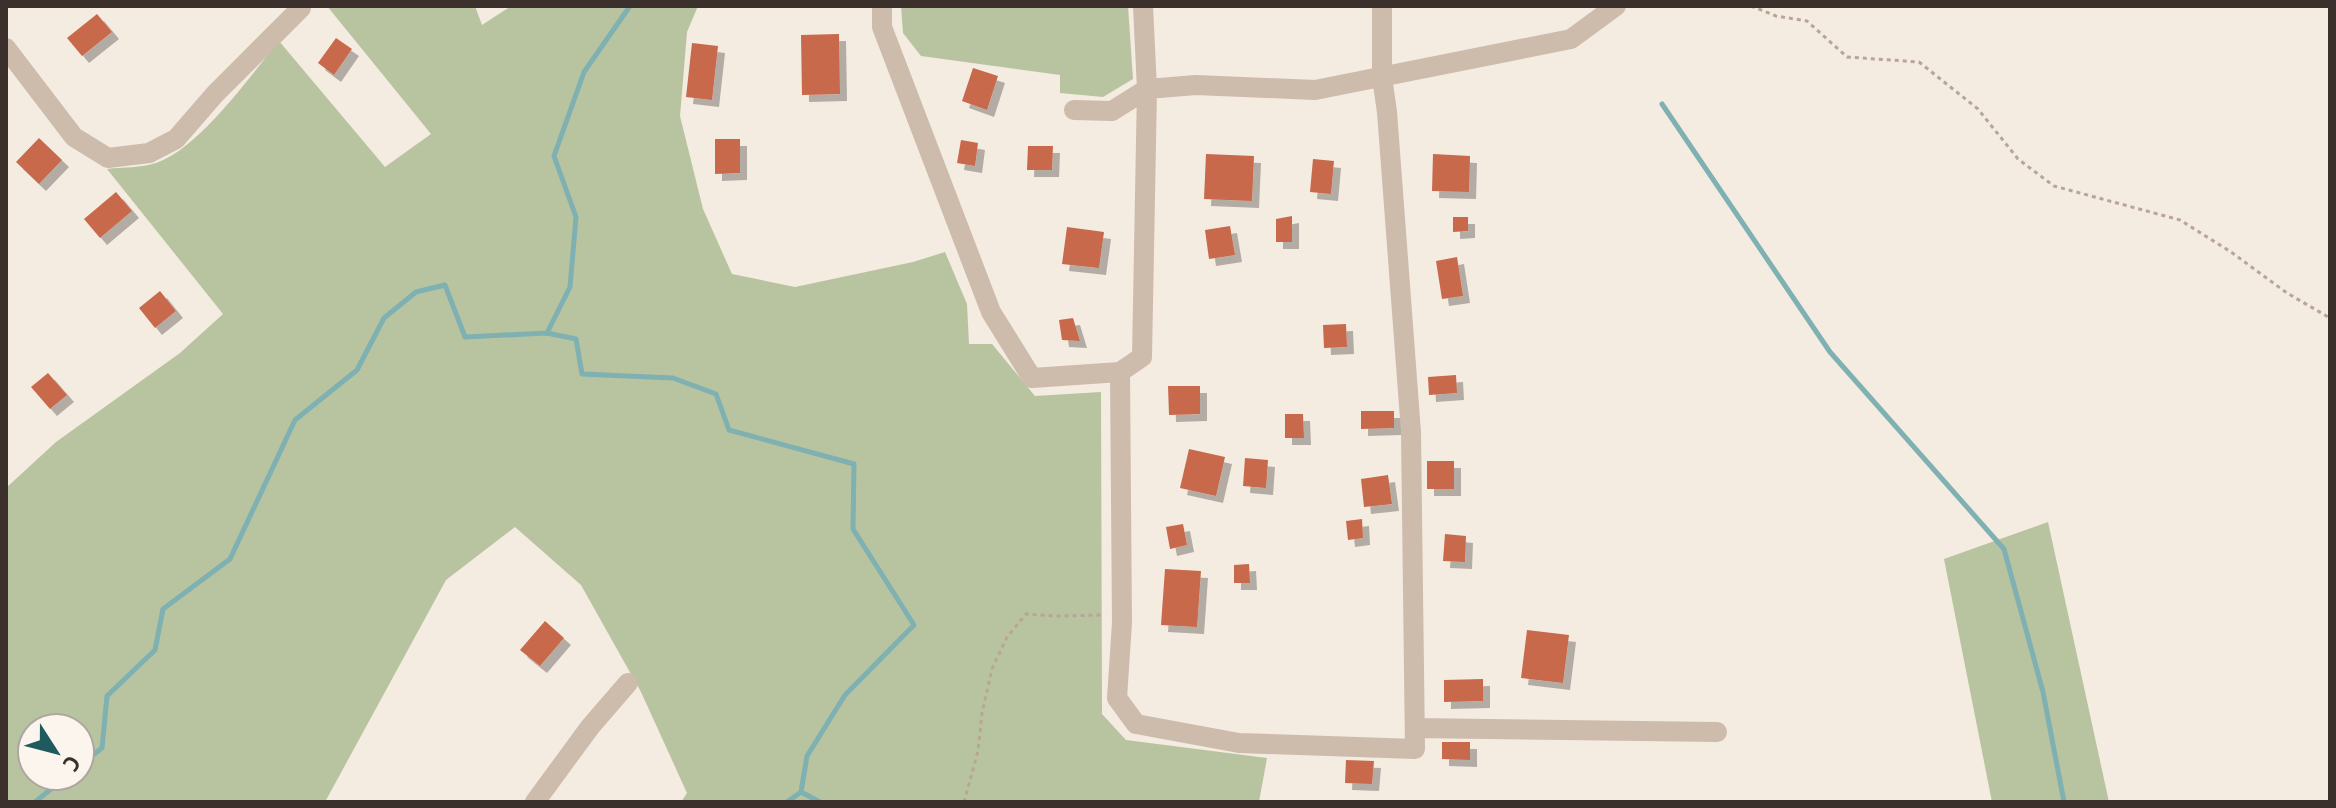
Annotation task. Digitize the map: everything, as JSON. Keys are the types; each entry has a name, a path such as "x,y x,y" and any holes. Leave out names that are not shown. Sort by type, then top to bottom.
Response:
{"street":[{"path":"882,6 882,27 991,312 1032,378 1120,372 1142,357 1147,89 1143,6"},
{"path":"1120,372 1122,623 1117,698 1136,724 1239,743 1415,749 1411,432 1382,77 1382,6"},
{"path":"1074,110 1112,111 1147,89 1196,85 1315,90 1571,39 1616,6"},
{"path":"6,48 74,137 108,158 149,153 176,139 215,94 301,8"},
{"path":"535,802 590,727 628,683"},
{"path":"1415,728 1717,732"}],"path":[{"path":"1751,6 1776,16 1807,21 1847,57 1919,62 1978,109 2018,159 2054,186 2180,220 2287,293 2330,318"},
{"path":"964,802 978,751 982,713 992,669 1007,637 1026,614 1104,615 1122,623"}],"green space":[{"path":"327,6 475,6 482,25 511,6 698,6 687,32 680,116 703,209 732,274 795,287 913,262 945,252 967,304 969,344 992,344 1035,396 1101,392 1102,714 1126,740 1267,758 1259,802 681,802 687,793 641,692 581,585 515,527 446,580 325,802 6,802 6,488 56,442 180,353 223,314 107,169 156,163 189,143 223,110 279,41 385,167 431,134"},
{"path":"901,6 1128,6 1133,79 1103,97 1060,93 1060,75 921,56 903,33"},
{"path":"2048,522 2109,802 1992,802 1944,559"}],"building":[{"path":"97,14 112,32 82,56 67,38"},
{"path":"839,34 840,94 802,95 801,35"},
{"path":"336,38 352,49 334,75 318,63"},
{"path":"692,43 718,46 712,100 686,97"},
{"path":"973,68 998,76 987,110 962,101"},
{"path":"39,138 62,160 39,184 16,162"},
{"path":"715,139 740,139 740,173 715,174"},
{"path":"961,140 978,143 975,166 957,163"},
{"path":"1028,146 1053,146 1052,170 1027,170"},
{"path":"1206,154 1254,156 1252,201 1204,199"},
{"path":"1433,154 1470,156 1469,192 1432,191"},
{"path":"1313,159 1334,161 1331,194 1310,192"},
{"path":"116,192 132,211 100,238 84,219"},
{"path":"1292,216 1292,242 1276,242 1276,219"},
{"path":"1453,217 1468,217 1468,231 1453,232"},
{"path":"1230,226 1235,255 1209,259 1205,230"},
{"path":"1067,227 1104,232 1099,268 1062,264"},
{"path":"1457,257 1463,296 1442,299 1436,261"},
{"path":"160,291 176,311 155,328 139,308"},
{"path":"1073,318 1080,341 1062,340 1059,320"},
{"path":"1346,324 1347,347 1324,348 1323,325"},
{"path":"48,373 67,395 50,409 31,387"},
{"path":"1456,375 1457,393 1429,395 1428,377"},
{"path":"1168,386 1200,386 1200,414 1169,415"},
{"path":"1361,411 1394,411 1394,428 1361,429"},
{"path":"1285,414 1303,414 1304,438 1285,438"},
{"path":"1189,449 1225,457 1216,496 1180,488"},
{"path":"1245,458 1268,460 1266,488 1243,486"},
{"path":"1427,461 1454,461 1454,489 1427,489"},
{"path":"1388,475 1392,504 1364,507 1361,479"},
{"path":"1362,519 1363,538 1348,540 1346,521"},
{"path":"1183,524 1187,545 1170,549 1166,527"},
{"path":"1445,534 1466,536 1465,562 1443,561"},
{"path":"1249,564 1250,583 1234,583 1234,565"},
{"path":"1165,569 1201,571 1197,627 1161,625"},
{"path":"545,621 564,638 540,666 520,650"},
{"path":"1527,630 1569,635 1563,683 1521,678"},
{"path":"1483,679 1483,701 1444,702 1444,680"},
{"path":"1442,742 1470,742 1470,760 1442,759"},
{"path":"1346,760 1374,761 1372,784 1345,783"}],"waterway":[{"path":"547,333 570,287 576,217 554,156 584,72 630,6"},
{"path":"1662,104 1830,352 2004,549 2043,692 2064,802"},
{"path":"96,753 102,748 107,696 155,650 163,609 230,559 295,420 357,370 384,318 416,292 445,285 465,337 547,333 576,339 582,374 673,378 716,394 729,430 854,464 853,529 914,625 845,695 807,756 801,792 820,802"},
{"path":"35,802 47,792"},
{"path":"787,802 801,792"}]}
